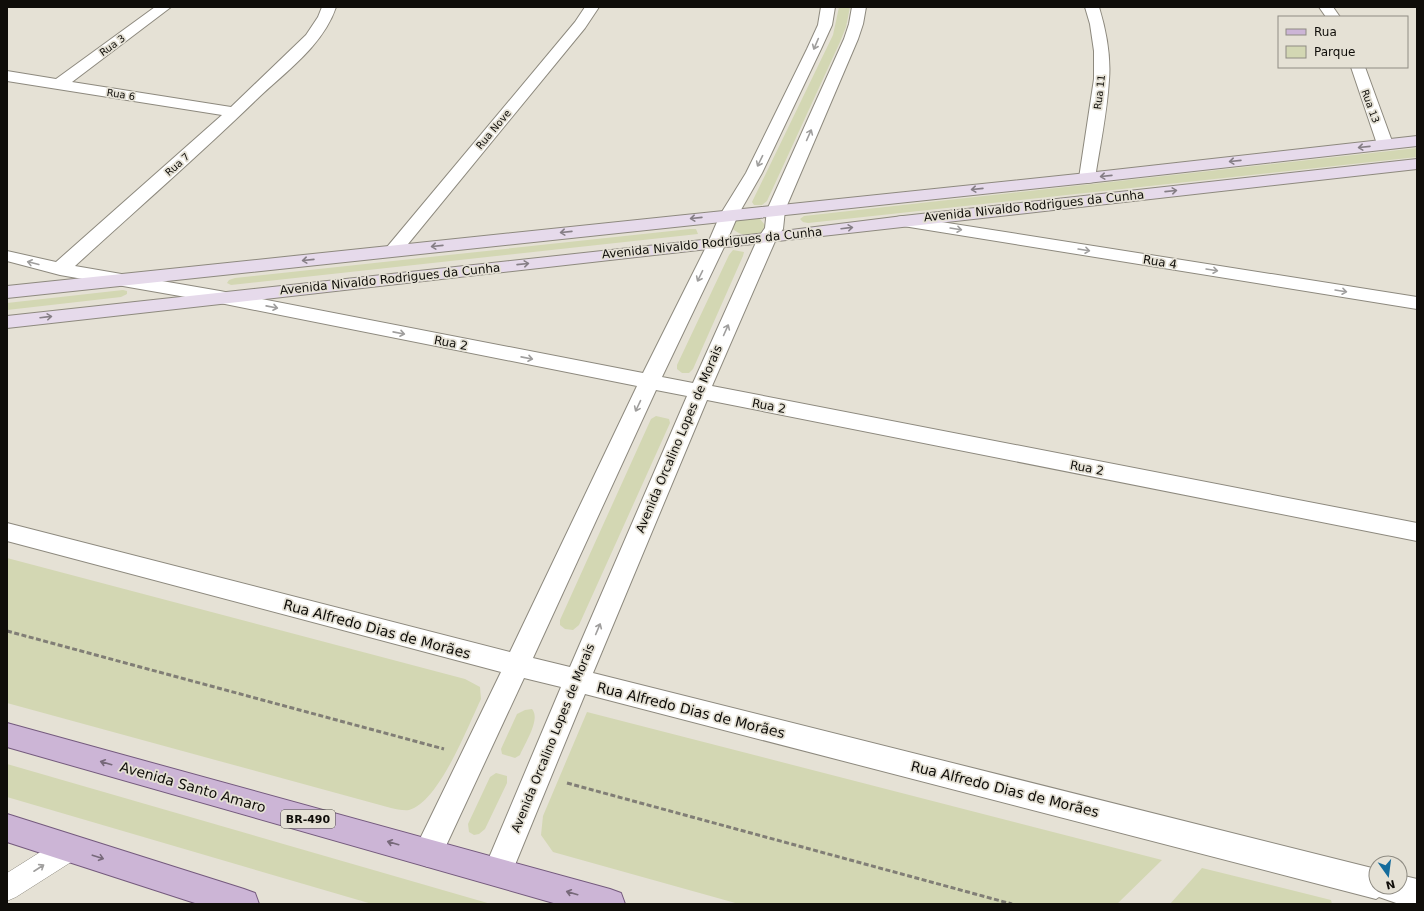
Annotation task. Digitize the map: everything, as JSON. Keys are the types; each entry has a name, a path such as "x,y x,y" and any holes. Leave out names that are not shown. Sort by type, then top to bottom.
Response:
{"main road":[{"name":"Avenida Santo Amaro","path":"7,735 610,904"},
{"path":"7,828 244,904"}],"street":[{"name":"Rua 3","path":"59,84 164,7"},
{"name":"Rua 7","path":"60,269 234,112 307,43 321,25 330,7"},
{"name":"Rua Nove","path":"393,251 580,25 592,7"},
{"path":"428,853 649,382 717,243 728,215 754,173 811,56 824,25 828,7"},
{"name":"Avenida Orcalino Lopes de Morais","path":"498,872 576,680 698,392 767,238 774,229 776,210 851,39 856,24 858,7"},
{"name":"Rua 11","path":"1087,178 1102,79 1101,51 1097,24 1092,7"},
{"path":"1326,7 1331,16"},
{"name":"Rua 13","path":"1358,68 1385,144"},
{"name":"Rua 6","path":"7,76 234,112"},
{"name":"Avenida Nivaldo Rodrigues da Cunha","path":"7,292 1087,178 1417,141"},
{"name":"Avenida Nivaldo Rodrigues da Cunha","path":"7,322 1417,164"},
{"name":"Rua 4","path":"903,221 1417,303"},
{"path":"7,256 60,269 121,280"},
{"name":"Rua 2","path":"121,280 220,297 1417,532"},
{"name":"Rua Alfredo Dias de Morães","path":"7,532 517,666 1368,882"}],"lane":[{"path":"7,888 70,848"}],"green space":[{"path":"839,7 850,7 846,27 840,42 767,201 762,205 754,205 752,202 833,35"},
{"path":"1417,148 1417,157 808,223 803,222 800,219 804,216"},
{"path":"756,217 765,225 764,230 756,235 745,235 735,231 732,228 735,219"},
{"path":"696,229 698,234 231,285 227,283 229,280 235,278"},
{"path":"733,250 744,252 743,256 693,369 689,373 682,373 677,369 677,365 729,255"},
{"path":"123,290 127,291 127,294 121,297 7,310 7,303"},
{"path":"656,416 669,419 670,423 579,625 573,630 565,629 560,625 560,620 651,419"},
{"path":"7,558 465,679 480,687 481,699 442,778 431,793 420,804 409,810 391,808 7,703"},
{"path":"532,709 535,719 520,755 515,758 502,754 501,749 517,714 525,710"},
{"path":"587,712 1162,860 1117,904 739,904 553,852 541,835 543,816"},
{"path":"7,764 491,904 372,904 7,797"},
{"path":"496,773 507,776 507,783 485,829 479,834 474,835 469,832 468,824 490,777"},
{"path":"1202,868 1331,900 1332,904 1170,904"}]}
